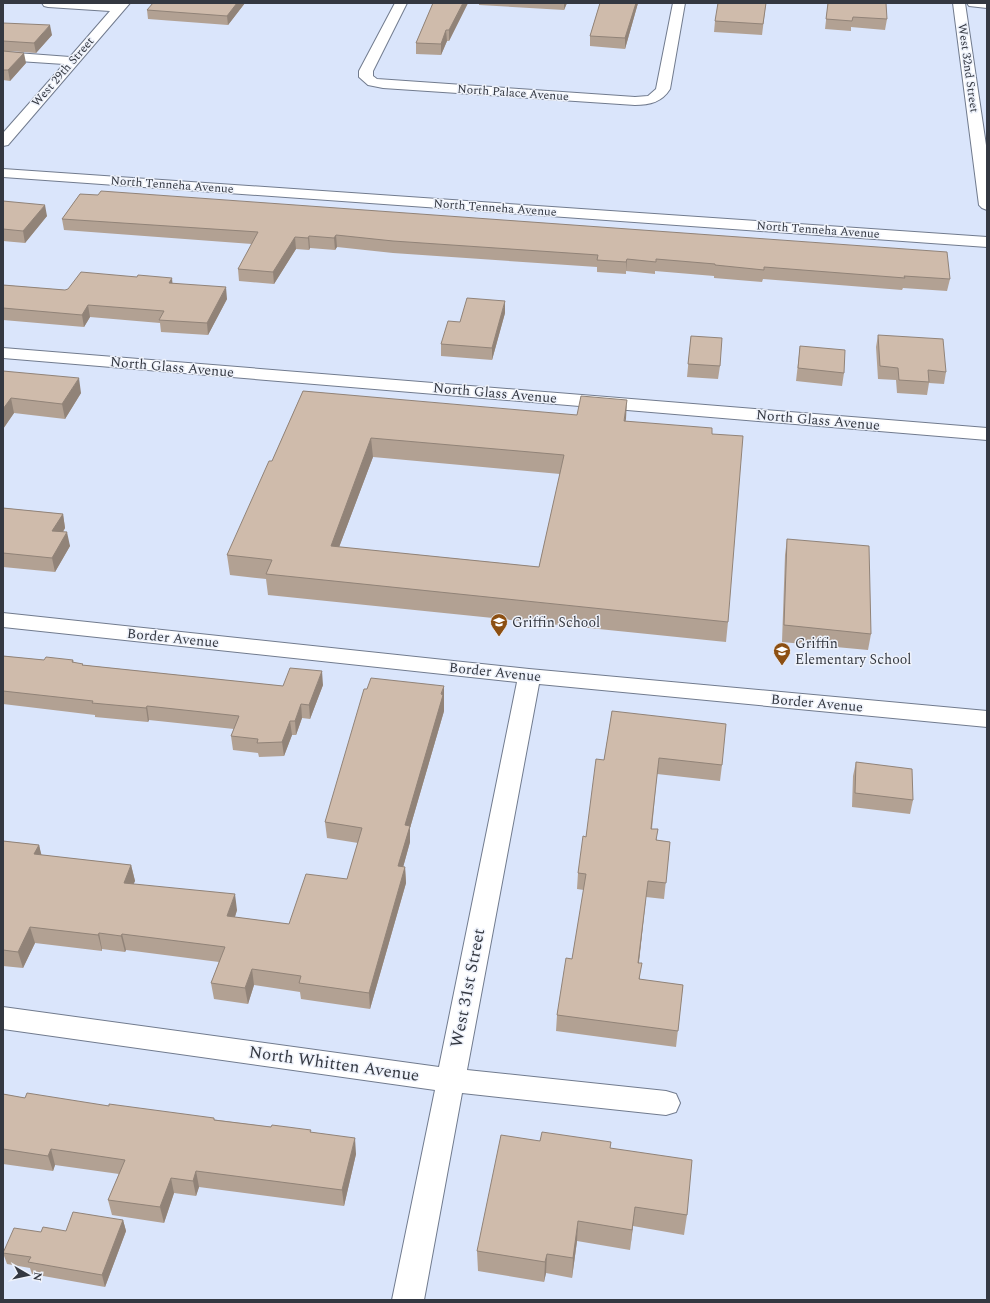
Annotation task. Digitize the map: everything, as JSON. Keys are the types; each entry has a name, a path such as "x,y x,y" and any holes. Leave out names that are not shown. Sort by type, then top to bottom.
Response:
{"street":[{"path":"48,3 122,5"},
{"name":"North Palace Avenue","path":"401,3 366,71 366,76 373,82 383,84 630,102 653,100 660,95 663,89 679,3"},
{"name":"West 32nd Street","path":"959,3 987,205"},
{"path":"973,3 987,4"},
{"name":"West 29th Street","path":"3,142 122,5"},
{"path":"3,56 74,61"},
{"name":"North Tenneha Avenue","path":"3,173 987,242"},
{"name":"North Glass Avenue","path":"3,353 987,434"},
{"name":"Border Avenue","path":"3,620 529,676 987,720"},
{"name":"West 31st Street","path":"408,1300 529,676"},
{"name":"North Whitten Avenue","path":"3,1018 450,1080 666,1103"}],"building":[{"path":"153,3 237,3 227,16 147,10"},
{"path":"433,3 463,3 449,30 446,30 441,44 416,43"},
{"path":"600,3 636,3 625,38 590,36"},
{"path":"718,3 766,3 763,24 715,21"},
{"path":"828,3 886,3 887,19 853,17 852,21 826,19"},
{"path":"3,23 50,25 34,43 3,41"},
{"path":"3,51 24,53 8,70 3,70"},
{"path":"101,191 947,252 950,279 904,276 905,278 764,267 764,270 656,259 656,262 627,259 626,262 597,260 598,255 393,241 336,235 334,238 309,236 308,238 295,237 273,272 238,269 258,232 62,219 80,194 98,195"},
{"path":"3,201 45,205 23,231 3,229"},
{"path":"81,272 137,277 138,275 172,278 169,283 226,287 207,323 159,320 164,311 88,305 82,315 3,308 3,285 65,290 68,289"},
{"path":"467,298 505,301 492,348 441,344 448,321 460,322"},
{"path":"878,335 943,339 946,372 928,370 929,382 899,380 898,368 880,366"},
{"path":"691,336 722,338 720,366 688,364"},
{"path":"800,346 845,350 844,373 798,368"},
{"path":"3,371 79,378 62,404 11,398 3,409"},
{"path":"303,391 577,415 581,396 627,400 624,421 712,428 712,434 743,436 728,622 266,574 272,560 227,555 269,461 272,461","holes":["371,438 564,455 539,567 331,546"]},
{"path":"3,508 63,514 52,531 67,532 52,558 3,553"},
{"path":"787,539 869,546 871,634 784,625"},
{"path":"3,656 44,660 46,657 73,660 72,662 83,664 82,665 283,686 290,668 322,671 309,705 301,704 295,721 290,721 282,742 257,743 258,739 231,736 239,716 147,706 146,708 92,703 93,701 3,691"},
{"path":"371,678 444,686 441,694 443,695 405,825 410,826 398,866 405,867 369,993 299,983 301,976 252,969 245,988 211,983 225,947 122,934 121,936 99,933 98,935 30,927 18,952 3,950 3,841 39,845 34,854 131,865 124,883 235,894 227,916 289,924 306,874 347,879 362,828 325,822 364,689 367,689"},
{"path":"612,711 726,724 722,765 659,758 651,829 658,829 656,840 670,842 666,883 648,881 638,963 642,963 639,979 683,985 678,1031 557,1015 566,958 572,959 586,874 578,873 583,836 586,837 596,759 604,760"},
{"path":"856,762 912,769 913,800 855,793"},
{"path":"27,1093 109,1106 109,1104 214,1118 214,1120 311,1130 310,1132 355,1138 342,1190 196,1171 193,1181 171,1178 160,1207 108,1200 125,1160 51,1149 48,1156 3,1149 3,1094 25,1098"},
{"path":"542,1132 611,1142 610,1148 692,1160 687,1215 635,1207 632,1230 578,1221 573,1258 547,1254 545,1262 477,1251 501,1135 540,1141"},
{"path":"73,1212 123,1220 102,1275 28,1262 31,1257 3,1253 14,1228 41,1232 43,1227 66,1231"}],"place":[{"name":"Griffin School","path":"499,637"},
{"name":"Griffin Elementary School","path":"782,666"}]}
